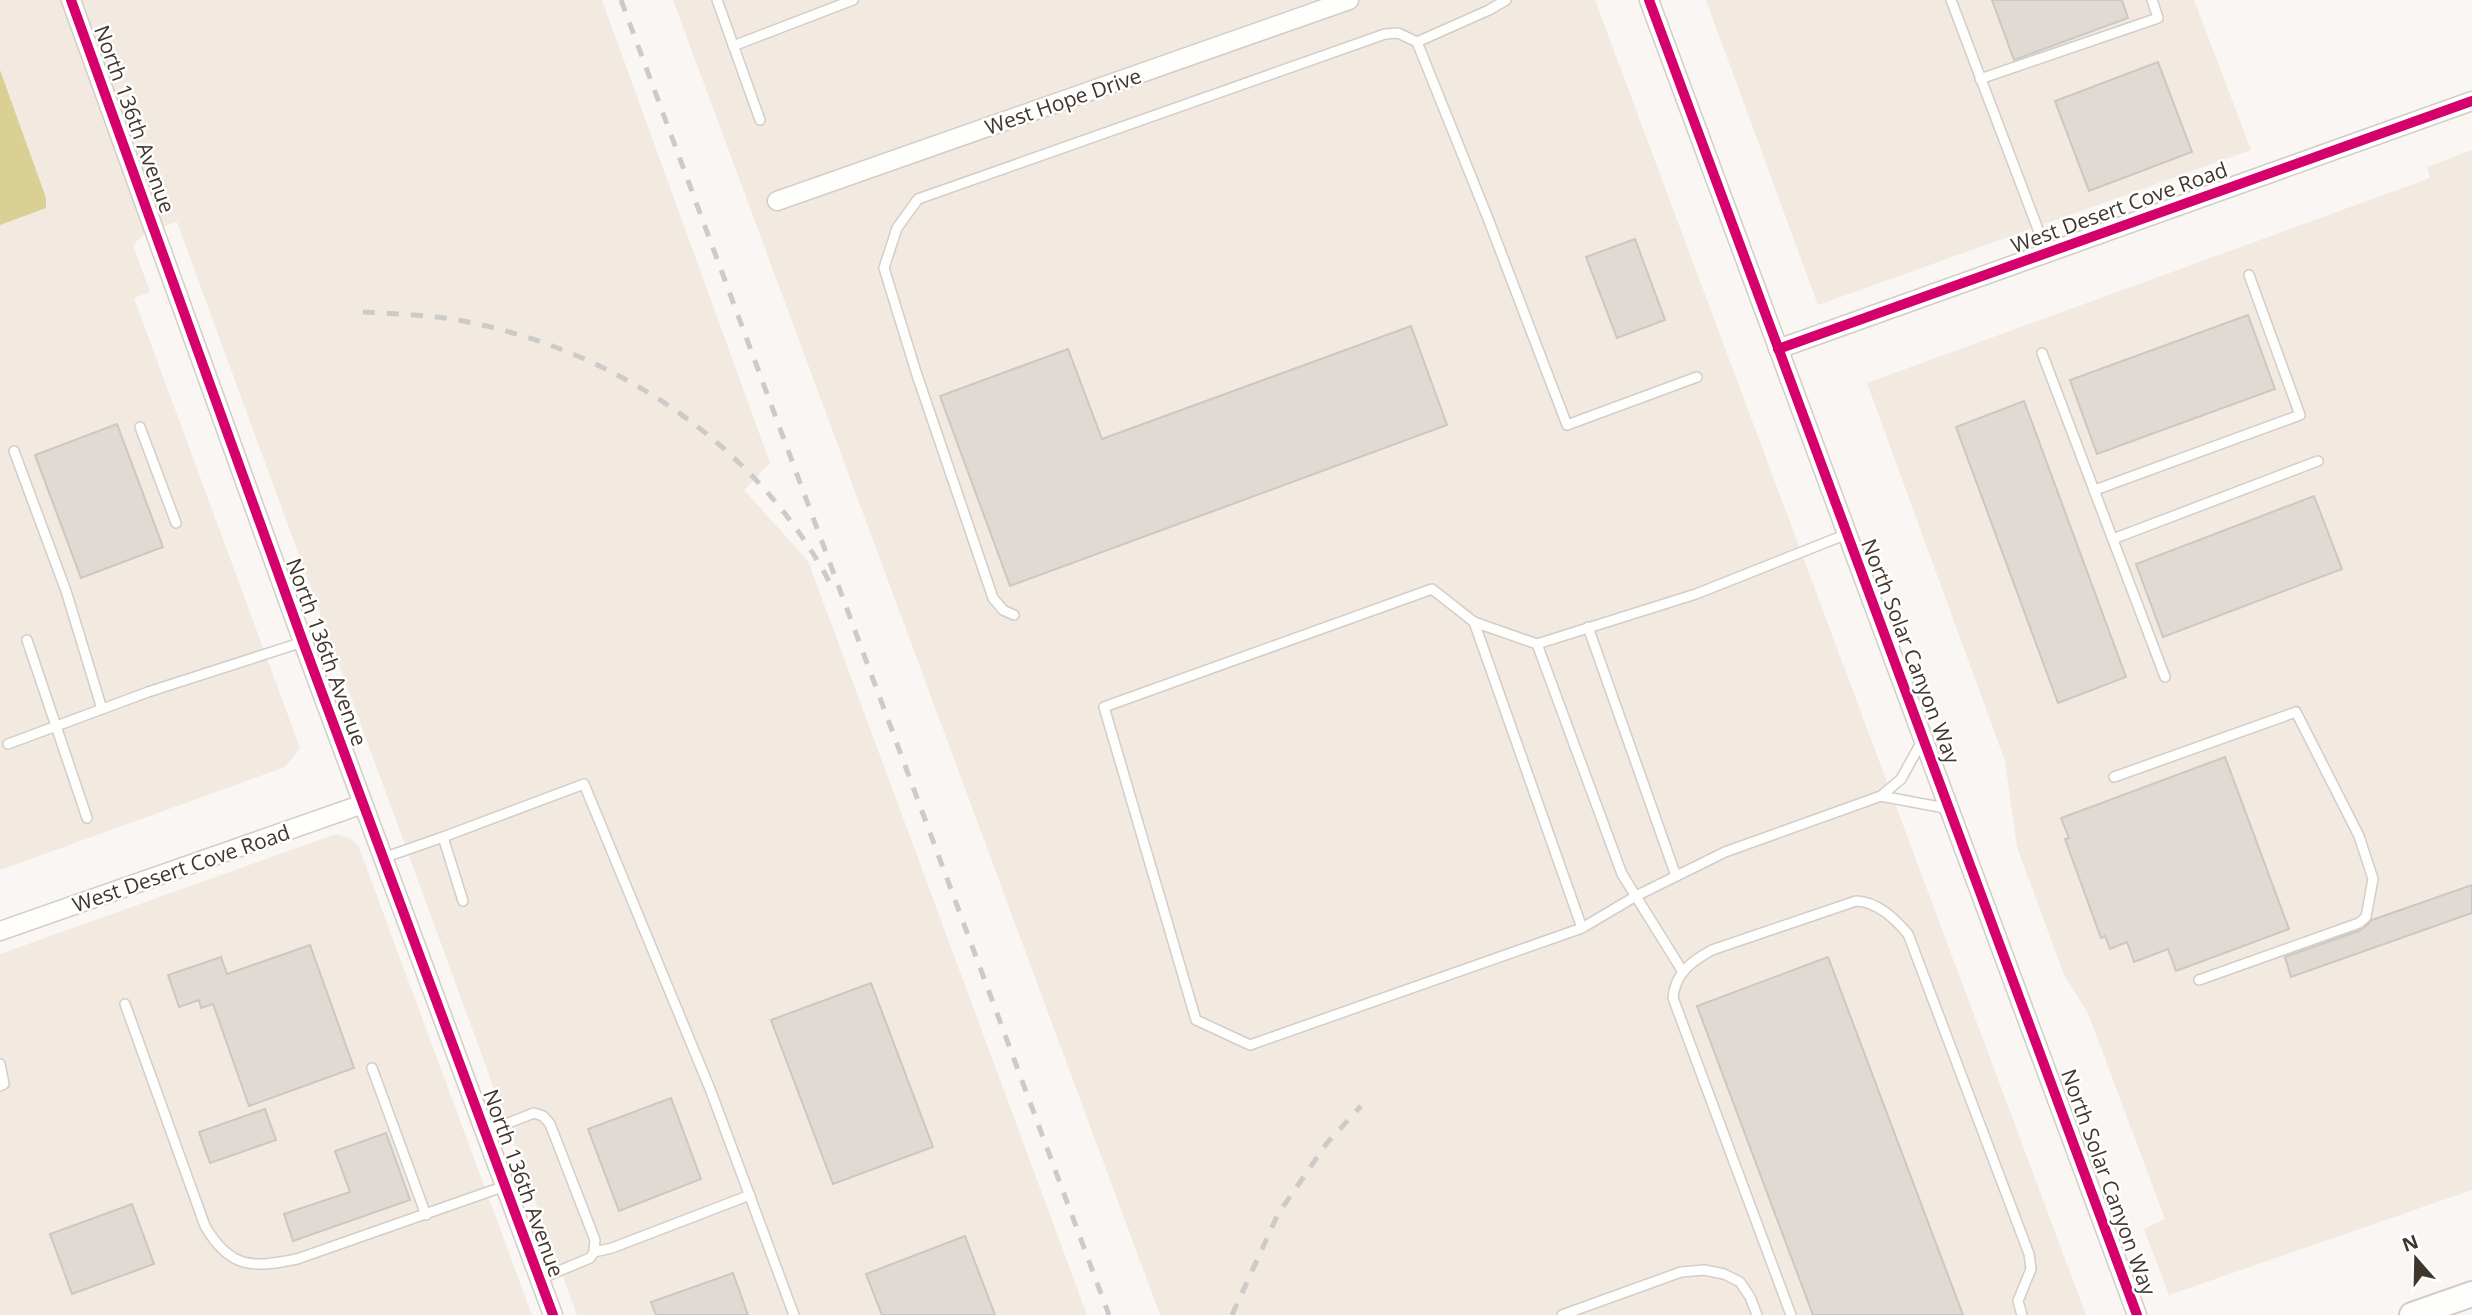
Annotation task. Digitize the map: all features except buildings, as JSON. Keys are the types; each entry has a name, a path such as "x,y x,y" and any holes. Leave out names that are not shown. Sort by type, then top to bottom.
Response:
{"main road":[{"path":"2412,1315 2472,1294"}],"street":[{"name":"North 136th Avenue","path":"71,0 303,642 553,1315"},
{"name":"West Hope Drive","path":"777,201 1349,0"},
{"name":"North Solar Canyon Way","path":"1649,0 2137,1315"},
{"name":"West Desert Cove Road","path":"1778,349 2472,101"},
{"name":"West Desert Cove Road","path":"0,931 363,804"}],"lane":[{"path":"717,0 760,120"},
{"path":"733,46 853,0"},
{"path":"1417,42 1506,0"},
{"path":"1951,0 2047,253"},
{"path":"1980,79 2158,18 2152,0"},
{"path":"1014,615 1003,610 993,598 916,372 884,268 897,228 907,212 918,199 1385,34 1398,33 1417,42 1567,425 1697,377"},
{"path":"2095,490 2300,415 2249,275"},
{"path":"2042,353 2165,677"},
{"path":"140,427 176,523"},
{"path":"14,451 66,591 102,709"},
{"path":"2113,539 2318,461"},
{"path":"1847,534 1696,594 1536,644 1474,622 1432,589 1104,707 1196,1020 1250,1045 1582,928 1636,896 1725,852 1881,796 1901,779 1923,739"},
{"path":"1474,622 1582,928"},
{"path":"1588,627 1676,876"},
{"path":"27,640 87,818"},
{"path":"8,744 102,709 303,642"},
{"path":"1536,644 1622,874 1683,972"},
{"path":"2114,778 2296,712 2359,836 2373,879 2367,917 2359,923 2199,980"},
{"path":"383,858 584,784 710,1089 794,1315"},
{"path":"1881,796 1950,809"},
{"path":"443,837 463,901"},
{"path":"1791,1315 1673,998 1675,984 1695,959 1713,950 1856,901 1877,906 1895,919 1908,934 2029,1254 2031,1269 2018,1301 2022,1315"},
{"path":"125,1004 205,1226 216,1245 244,1263 271,1264 297,1259 505,1186"},
{"path":"0,1065 4,1084 0,1086"},
{"path":"372,1068 426,1214"},
{"path":"485,1132 534,1113 543,1116 550,1124 595,1240 594,1252 590,1258 540,1279"},
{"path":"594,1252 612,1248 750,1195"},
{"path":"1562,1315 1681,1272 1704,1270 1740,1282 1757,1315"}],"shaded area":[{"path":"0,0 602,0 770,463 744,490 808,561 1087,1315 577,1315 177,222 147,231 133,245 150,292 134,298 300,748 285,767 0,870"},
{"path":"673,0 1595,0 2086,1315 1160,1315"},
{"path":"1706,0 2194,0 2251,150 1818,305"},
{"path":"0,70 46,198 46,208 0,225"},
{"path":"2472,150 2472,1190 2169,1295 2144,1229 2165,1219 2088,1013 2064,975 2017,847 2005,761 1867,383 2430,178 2427,167"},
{"path":"336,834 351,839 358,845 532,1315 0,1315 0,954"}],"railway":[{"path":"621,0 1109,1315"},
{"path":"363,312 459,320 528,337 581,358 632,383 680,414 724,449 765,489 800,534 830,583"},
{"path":"1232,1315 1278,1214 1327,1143 1361,1106"}],"cycle path":[{"path":"71,0 303,642 553,1315"},
{"path":"1649,0 2137,1315"},
{"path":"1778,349 2472,101"}]}
